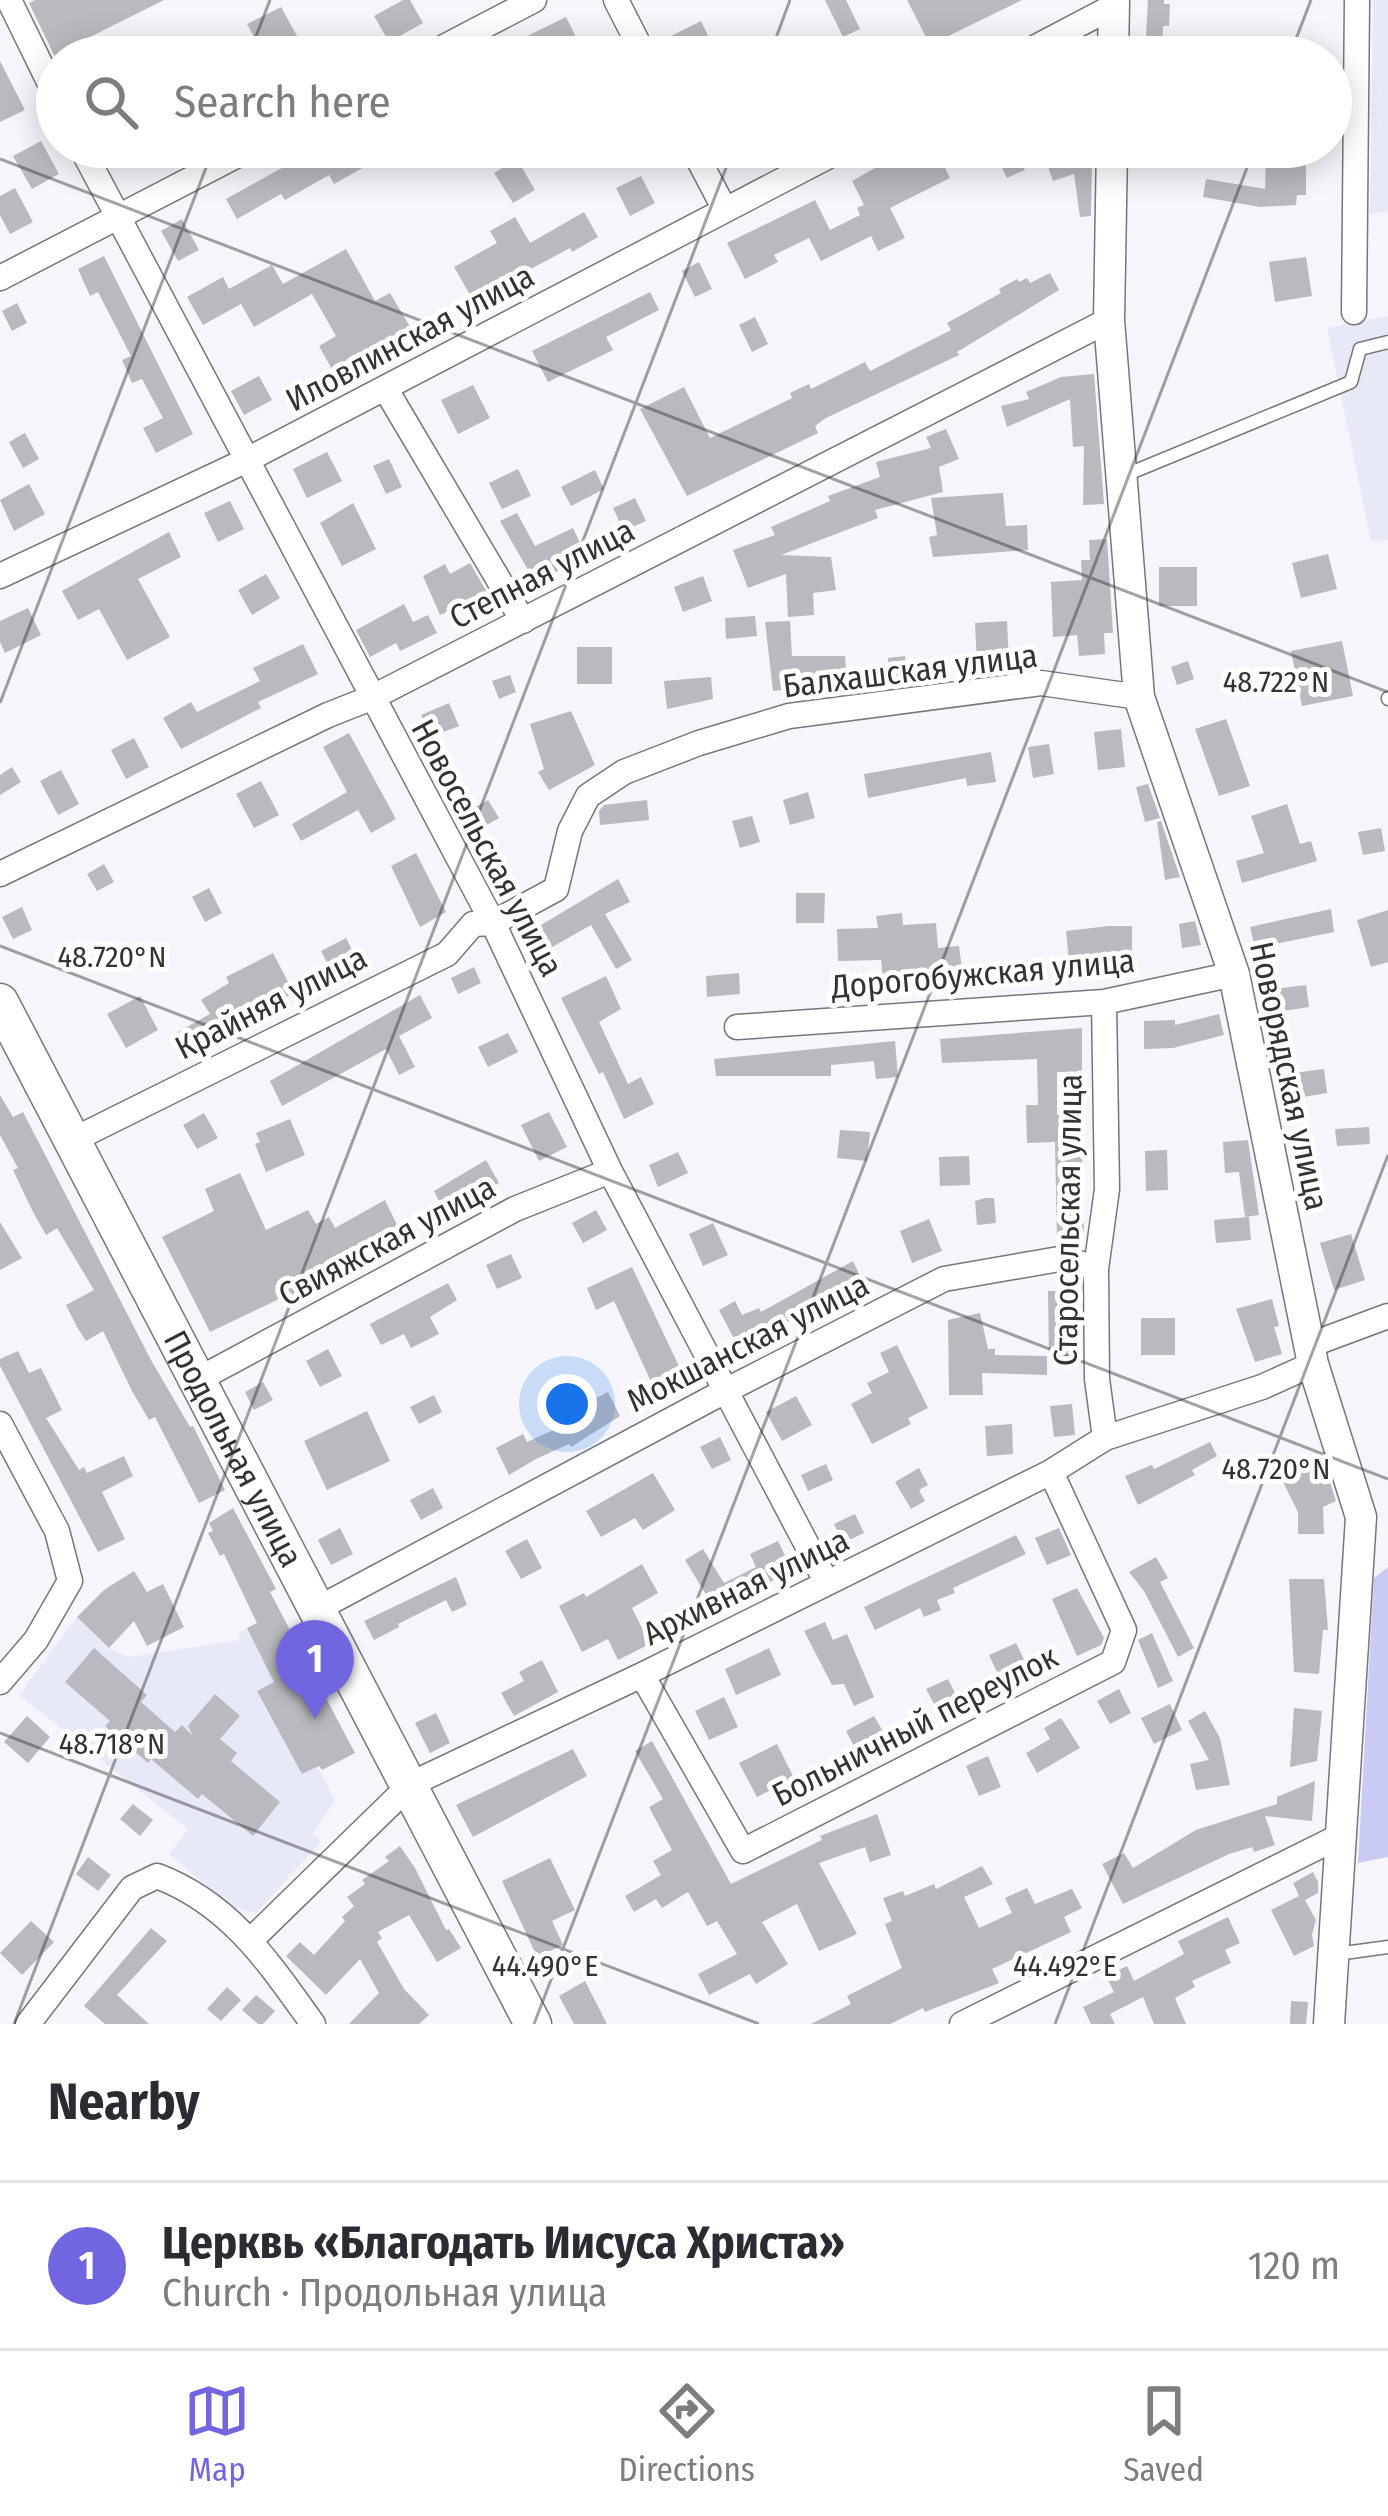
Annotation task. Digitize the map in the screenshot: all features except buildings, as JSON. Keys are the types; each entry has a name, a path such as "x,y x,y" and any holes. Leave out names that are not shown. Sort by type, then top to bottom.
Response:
{"main road":[{"name":"Продольная улица","path":"0,1002 533,2024"}],"street":[{"path":"9,0 36,55"},
{"path":"465,36 534,0"},
{"path":"616,0 634,36"},
{"path":"1354,312 1357,0"},
{"path":"1055,36 1114,3"},
{"path":"1113,36 1114,3"},
{"name":"Новосельская улица","path":"91,168 493,923 610,1171 827,1583"},
{"path":"0,278 212,168"},
{"path":"703,168 725,210"},
{"name":"Иловлинская улица","path":"0,576 245,461 806,168"},
{"name":"Новорядская улица","path":"1112,168 1109,320 1139,697 1234,974 1311,1355 1361,1517 1329,2024"},
{"name":"Степная улица","path":"0,874 371,698 1109,320"},
{"path":"385,388 523,621"},
{"name":"Балхашская улица","path":"493,923 556,889 571,831 588,796 624,772 699,743 789,716 1041,683 1139,697"},
{"name":"Крайняя улица","path":"73,1140 447,954 473,924 493,923"},
{"name":"Дорогобужская улица","path":"737,1027 1104,1002 1234,974"},
{"name":"Старосельская улица","path":"1104,1002 1107,1189 1096,1270 1097,1378 1105,1438"},
{"name":"Свияжская улица","path":"199,1379 515,1209 610,1171"},
{"name":"Мокшанская улица","path":"319,1608 944,1280 1065,1258 1096,1270"},
{"name":"Архивная улица","path":"252,1939 411,1784 642,1676 1051,1472 1105,1438 1262,1387 1311,1355 1388,1316"},
{"path":"0,1424 57,1531 70,1581 36,1640 0,1682"},
{"name":"Больничный переулок","path":"642,1676 743,1851 1113,1662 1124,1630 1051,1472"},
{"path":"962,2024 1342,1835"},
{"path":"28,2024 132,1888 157,1876 184,1886 252,1939 313,2024"}],"lane":[{"path":"1123,476 1351,382 1360,349 1388,342"},
{"path":"1336,1954 1388,1947"}],"shaded area":[{"path":"1373,0 1388,0 1388,211 1370,214"},
{"path":"1388,316 1388,540 1371,541 1327,328"},
{"path":"1388,1567 1388,1857 1358,1863 1374,1578"},
{"path":"279,1611 272,1677 335,1801 313,1833 321,1842 256,1913 233,1908 169,1854 188,1829 19,1695 77,1617 108,1648 129,1657 240,1640 238,1633"}],"place":[{"name":"Церквь «Благодать Иисуса Христа»","path":"315,1719"}]}
